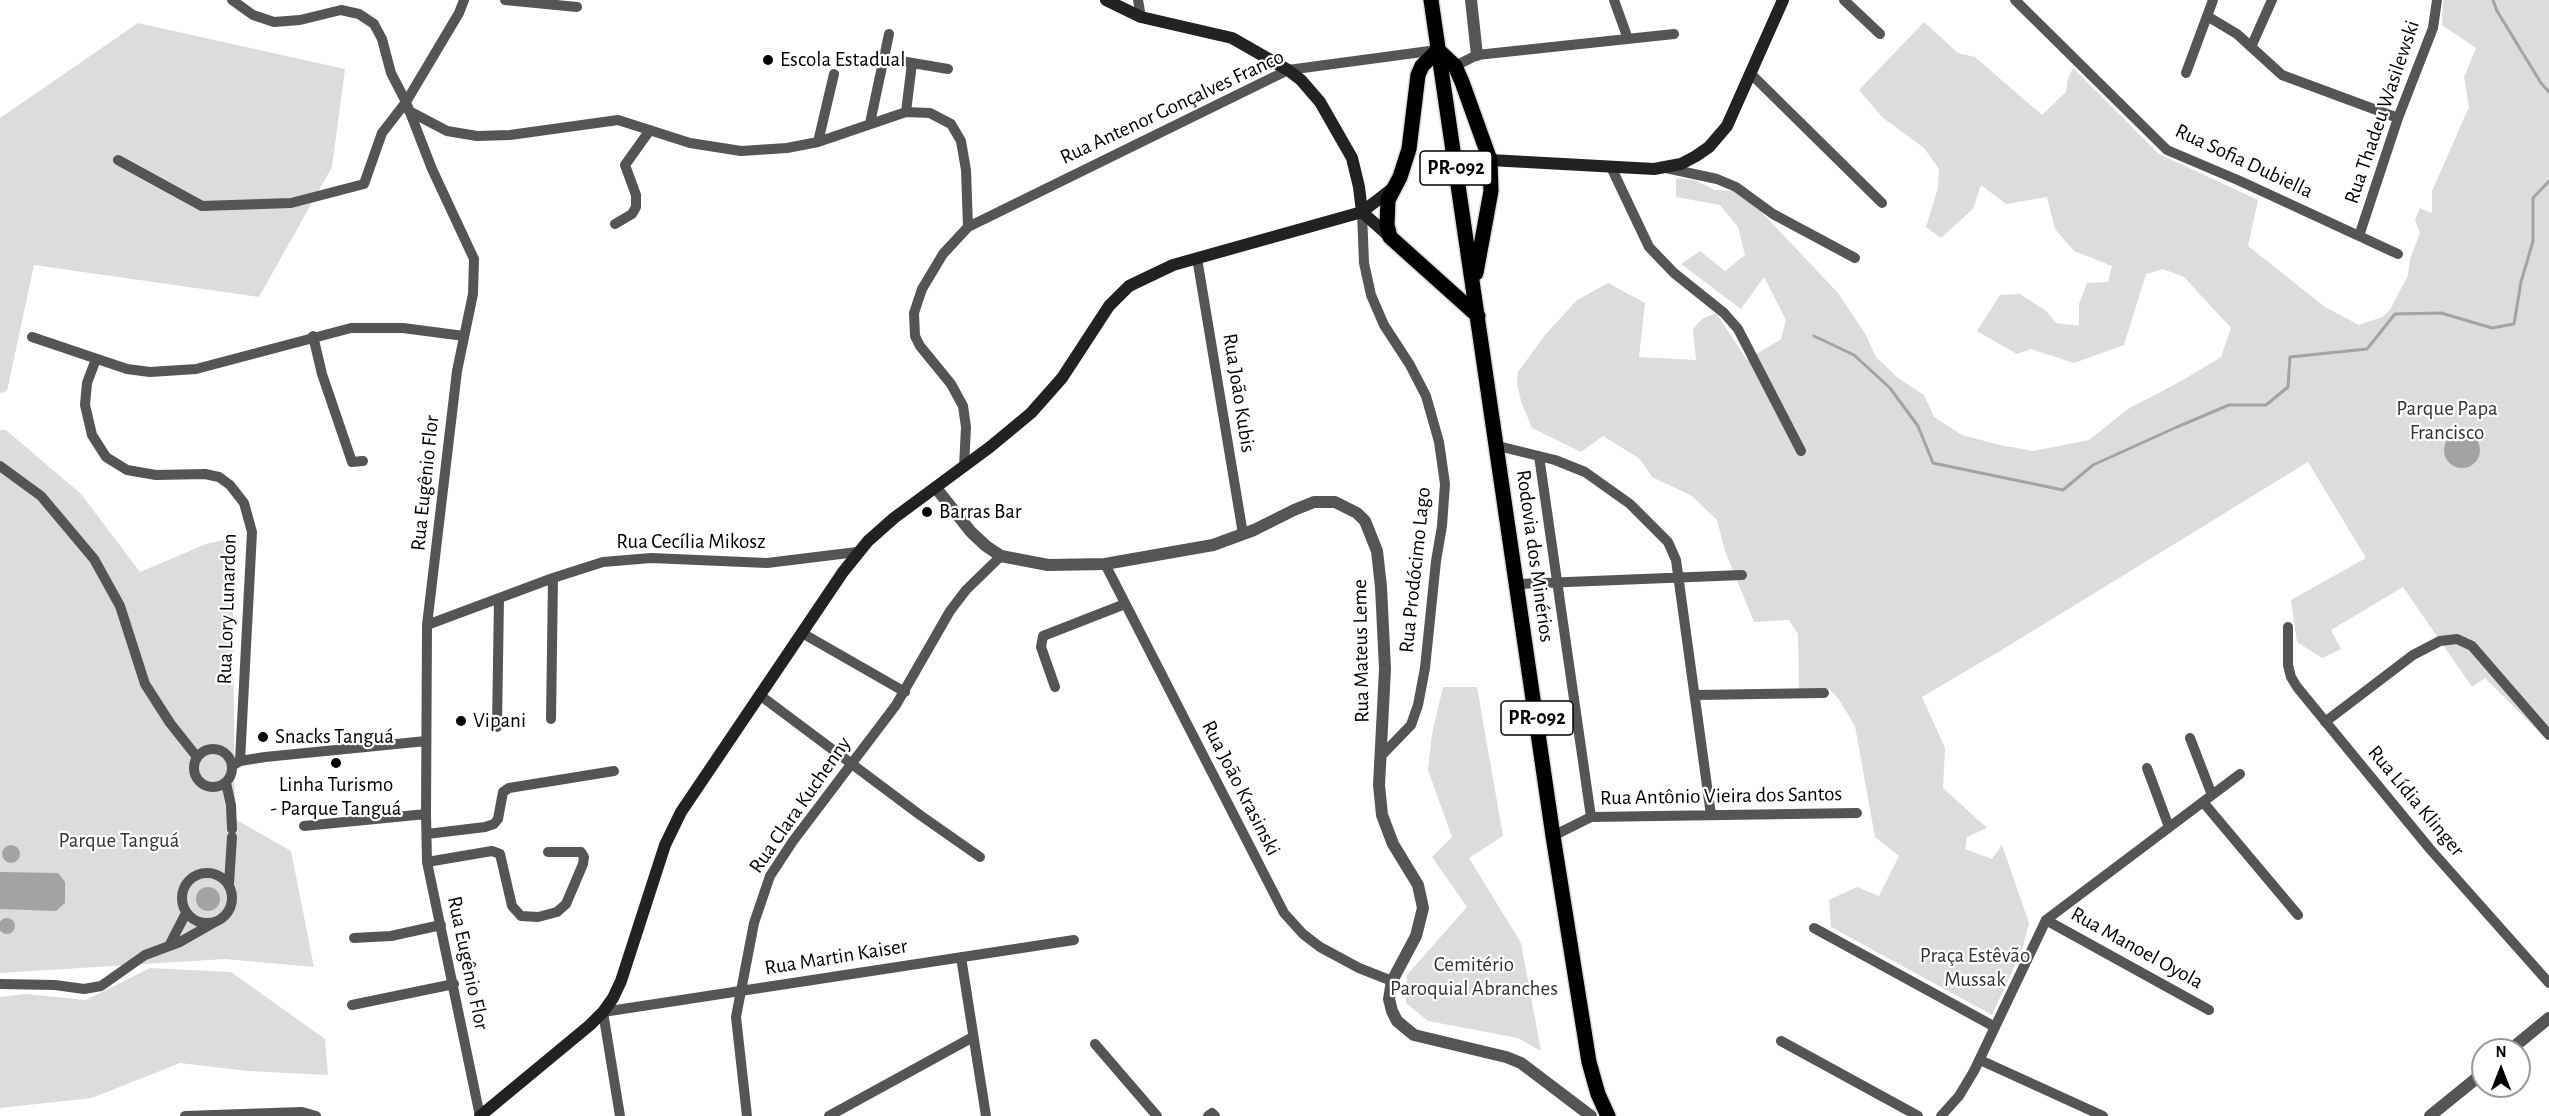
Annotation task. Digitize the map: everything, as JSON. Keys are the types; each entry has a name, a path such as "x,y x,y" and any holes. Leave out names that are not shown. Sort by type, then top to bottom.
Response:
{"main road":[{"name":"Rua Prodócimo Lago","path":"1106,0 1141,17 1232,38 1288,70 1312,91 1347,148 1356,171 1362,212"},
{"name":"Rodovia dos Minérios","path":"1431,0 1498,446 1553,836 1589,1062 1598,1094 1608,1116"},
{"path":"1490,160 1666,168 1696,156 1719,137 1733,114 1783,0"},
{"path":"1390,237 1386,212 1409,149 1418,75 1422,66 1438,50 1455,66 1490,160 1491,191 1473,285"},
{"path":"480,1116 603,1012 621,981 656,870 681,812 858,552 881,529 1013,429 1062,378 1118,296 1143,277 1197,258 1362,212 1393,188"},
{"path":"1362,212 1478,316"}],"street":[{"name":"Rua Eugênio Flor","path":"231,0 253,15 274,22 300,20 341,10 359,14 374,24 382,39 391,73 441,190 474,259 473,294 457,371 427,625 426,814 427,862 480,1116"},
{"path":"118,160 202,206 291,203 364,184 382,133 407,106 464,0"},
{"path":"505,0 577,7"},
{"path":"1138,0 1141,17"},
{"path":"1471,0 1477,55"},
{"path":"1614,0 1628,39"},
{"path":"1844,0 1880,33"},
{"path":"2186,73 2213,0"},
{"path":"2251,47 2272,0"},
{"name":"Rua Thadeu Wasilewski","path":"2359,236 2398,118 2433,28 2437,0"},
{"name":"Rua Sofia Dubiella","path":"2016,1 2167,150 2398,254"},
{"path":"2207,16 2237,34 2282,75 2398,118"},
{"path":"870,123 889,34"},
{"path":"1455,66 1477,55 1674,34"},
{"name":"Rua Antenor Gonçalves Franco","path":"968,227 1288,70 1438,50"},
{"path":"896,60 948,69"},
{"path":"906,112 912,63"},
{"path":"818,142 834,74"},
{"path":"1751,74 1882,203"},
{"path":"407,106 447,131 477,136 510,135 618,120 690,143 741,151 787,148 818,142 906,112 930,113 951,124 961,141 969,197 968,227 943,254 922,290 914,313 915,336 920,346 951,384 963,406 966,426 964,467"},
{"path":"615,224 632,214 636,207 636,195 625,165 650,130"},
{"path":"1611,166 1649,247 1674,273 1724,313 1738,329 1802,451"},
{"path":"1666,168 1717,179 1736,187 1773,214 1855,258"},
{"name":"Rua Prodócimo Lago","path":"1362,212 1365,270 1371,295 1384,325 1410,365 1426,396 1439,442 1445,484 1425,668 1418,705 1412,725 1380,757"},
{"name":"Rua João Kubis","path":"1197,258 1243,534"},
{"path":"32,338 128,369 173,372 196,369 313,336 351,328 403,328 464,336"},
{"path":"313,336 322,374 352,462 363,461"},
{"name":"Rua Lory Lunardon","path":"96,358 87,383 86,405 92,435 106,457 128,470 156,475 205,474 219,477 230,485 244,502 252,531 236,763"},
{"path":"1498,446 1539,456 1585,472 1630,504 1668,542 1676,560 1711,815"},
{"name":"Rodovia dos Minérios","path":"1539,456 1591,817"},
{"path":"0,466 41,496 94,559 120,606 145,684 170,723 197,757"},
{"name":"Rua Mateus Leme","path":"936,488 970,531 1001,555 1048,565 1105,564 1213,545 1314,502 1341,504 1357,513 1365,521 1377,551 1382,587 1385,669 1379,785 1382,815 1393,844 1418,885 1423,908 1416,936 1392,981 1389,999 1392,1011 1397,1021 1405,1029 1426,1039 1499,1055 1521,1063 1591,1116"},
{"name":"Rua Cecília Mikosz","path":"427,625 603,562 637,558 767,563 858,552"},
{"name":"Rua Clara Kuchenny","path":"747,1116 735,1028 739,991 758,907 770,876 793,841 905,692 950,611 966,590 1001,555"},
{"name":"Rua João Krasinski","path":"1105,564 1279,903 1292,924 1320,947 1359,968 1392,981"},
{"path":"1518,584 1742,575"},
{"path":"551,719 553,578"},
{"path":"497,727 499,598"},
{"path":"1055,687 1041,647 1043,636 1125,604"},
{"name":"Rua Lídia Klinger","path":"2288,627 2288,664 2291,677 2325,722 2430,849 2549,983"},
{"path":"802,633 905,692"},
{"path":"2325,722 2413,655 2440,641 2457,639 2472,646 2549,735"},
{"path":"1695,695 1824,693"},
{"path":"761,696 851,764 980,856"},
{"path":"2190,738 2208,798 2298,915"},
{"path":"236,763 226,783 210,787 200,782 194,767 197,757 208,749 218,749 236,763 426,741"},
{"path":"2147,768 2169,827"},
{"path":"427,834 494,824 498,819 503,792 509,788 615,771"},
{"path":"1941,1116 1968,1083 2046,920 2240,774"},
{"path":"0,984 55,985 84,989 101,986 145,955 169,946 224,918 233,902 229,884 231,806 226,783"},
{"name":"Rua Antônio Vieira dos Santos","path":"1553,836 1591,817 1857,813"},
{"path":"304,826 426,814"},
{"path":"427,862 492,851 500,854 512,906 521,916 538,917 556,912 566,904 583,864 584,857 580,852 548,852"},
{"path":"216,922 199,922 186,913 182,897 184,888 196,875 214,873 229,884"},
{"path":"169,946 186,913"},
{"name":"Rua Manoel Oyola","path":"2046,920 2209,1010"},
{"path":"354,938 391,936 441,925"},
{"path":"1814,928 1995,1027"},
{"name":"Rua Martin Kaiser","path":"603,1012 1074,940"},
{"path":"961,957 986,1116"},
{"path":"352,1005 453,984"},
{"path":"603,1012 620,1116"},
{"path":"2525,1038 2549,1018"},
{"path":"829,1116 973,1037"},
{"path":"1781,1041 1918,1116"},
{"path":"1095,1044 1157,1116"},
{"path":"1980,1060 2103,1116"},
{"path":"2430,1116 2471,1082"},
{"path":"185,1116 302,1112 316,1116"},
{"path":"1208,1116 1212,1113 1215,1116"}],"green space":[{"path":"2443,0 2549,0 2549,733 2544,737 2485,678 2472,687 2403,587 2331,630 2341,649 2322,658 2297,642 2291,600 2366,558 2308,462 1922,697 1945,748 1943,788 1987,828 1967,837 1965,849 1992,859 2002,845 2029,923 2022,950 1992,1015 1831,927 1829,900 1857,887 1879,896 1899,856 1875,837 1855,726 1838,698 1829,689 1799,689 1798,634 1789,620 1754,622 1725,551 1717,520 1692,496 1652,477 1640,459 1603,436 1581,452 1532,428 1521,401 1517,383 1518,372 1545,335 1577,300 1608,283 1645,303 1639,357 1696,360 1693,329 1702,319 1716,313 1747,360 1781,339 1786,320 1764,277 1741,309 1681,264 1700,251 1725,271 1745,255 1738,227 1720,205 1676,197 1676,178 1694,180 1715,190 1734,191 1753,203 1838,293 1866,335 1876,357 1898,378 1924,395 1934,417 1962,435 2033,451 2089,440 2128,409 2221,357 2231,328 2184,277 2163,269 2146,274 2124,345 2074,363 2031,349 2017,354 1977,331 2000,295 2020,294 2046,311 2056,323 2079,326 2079,304 2087,283 2108,282 2112,266 2074,251 2055,229 2047,197 2006,204 1981,185 1973,209 1941,238 1926,227 1938,188 1939,169 1924,148 1882,117 1859,90 1924,22 1958,53 1975,57 2042,115 2066,92 2068,78 2073,68 2159,154 2258,200 2248,246 2325,307 2359,325 2382,317 2390,310 2408,275 2410,259 2420,233 2415,220 2420,208 2432,213 2432,191 2469,107 2464,77 2476,48 2442,25"},
{"path":"138,23 345,69 332,167 259,297 34,265 7,391 0,393 0,118"},
{"name":"Parque Tanguá","path":"0,430 6,430 81,494 140,572 206,544 232,538 235,819 291,851 314,967 225,959 0,973"},
{"name":"Cemitério Paroquial Abranches","path":"1443,687 1477,687 1503,836 1469,858 1521,943 1541,1051 1518,1038 1428,1021 1406,1003 1407,975 1467,907 1432,857 1452,837 1428,770 1432,734"},
{"path":"150,968 231,972 325,1039 328,1075 248,1071 180,1063 92,1098 0,1108 0,997 26,994 86,1000"}],"shaded area":[{"path":"2462,432 2475,437 2480,450 2475,463 2462,468 2449,463 2444,450 2449,437"},
{"path":"11,845 17,848 20,854 17,860 11,863 5,860 2,854 5,848"},
{"path":"0,872 58,873 65,882 65,903 56,911 0,909"},
{"path":"208,887 213,888 219,894 219,904 213,910 208,911 203,910 197,904 196,899 197,894 203,888"},
{"path":"7,918 13,920 15,926 13,932 7,934 1,932 -1,926 1,920"}],"waterway":[{"path":"2493,0 2497,11 2541,83 2549,92"},
{"path":"1814,336 1854,355 1890,388 1918,426 1933,463 2063,490 2093,465 2229,405 2266,405 2288,387 2290,357 2367,349 2395,314 2441,313 2492,328 2514,324 2521,282 2533,241 2533,198 2549,181"}],"place":[{"name":"Escola Estadual","path":"768,60"},
{"name":"Barras Bar","path":"927,512"},
{"name":"Vipani","path":"461,721"},
{"name":"Snacks Tanguá","path":"263,737"},
{"name":"Linha Turismo - Parque Tanguá","path":"336,763"}],"park label":[{"name":"Parque Papa Francisco","path":"2447,421"},
{"name":"Praça Estêvão Mussak","path":"1975,968"}]}
